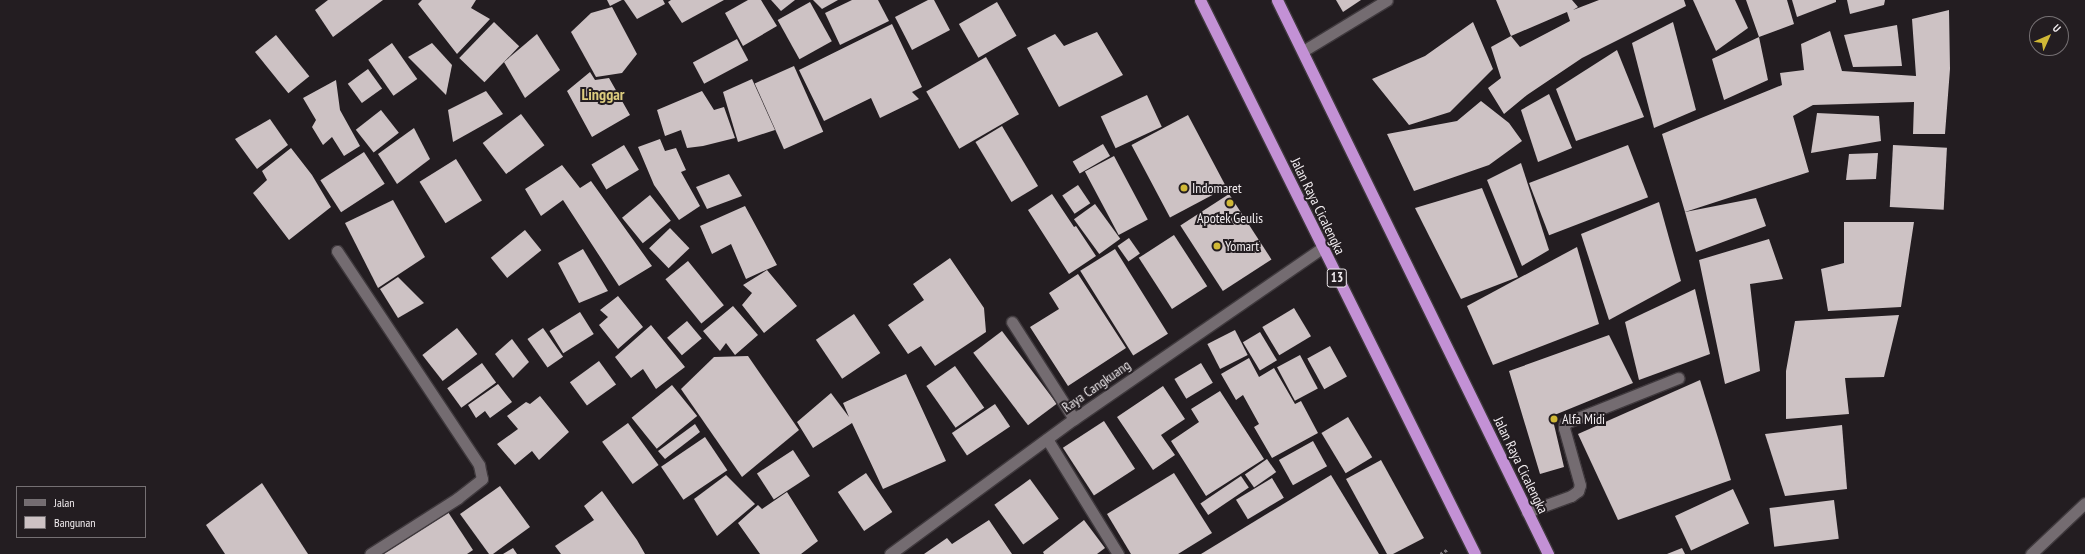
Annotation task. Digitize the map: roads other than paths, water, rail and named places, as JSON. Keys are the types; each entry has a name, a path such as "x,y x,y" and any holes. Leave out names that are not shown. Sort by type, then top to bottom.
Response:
{"highway":[{"name":"Jalan Raya Cicalengka","path":"1200,0 1475,554"},
{"name":"Jalan Raya Cicalengka","path":"1277,0 1548,554"}],"street":[{"path":"1303,52 1387,0"},
{"name":"Raya Cangkuang","path":"890,554 1074,419 1322,248"},
{"path":"337,251 479,465 482,479 458,498 370,554"},
{"path":"1012,322 1074,419"},
{"path":"1527,512 1571,496 1578,491 1580,485 1564,428 1565,423 1678,378"},
{"path":"1047,439 1118,554"},
{"path":"2031,554 2085,503"}],"place":[{"name":"Indomaret","path":"1184,188"},
{"name":"Apotek Geulis","path":"1230,203"},
{"name":"Yomart","path":"1217,246"},
{"name":"Alfa Midi","path":"1554,419"}],"district":[{"name":"Linggar","path":"603,94"}]}
